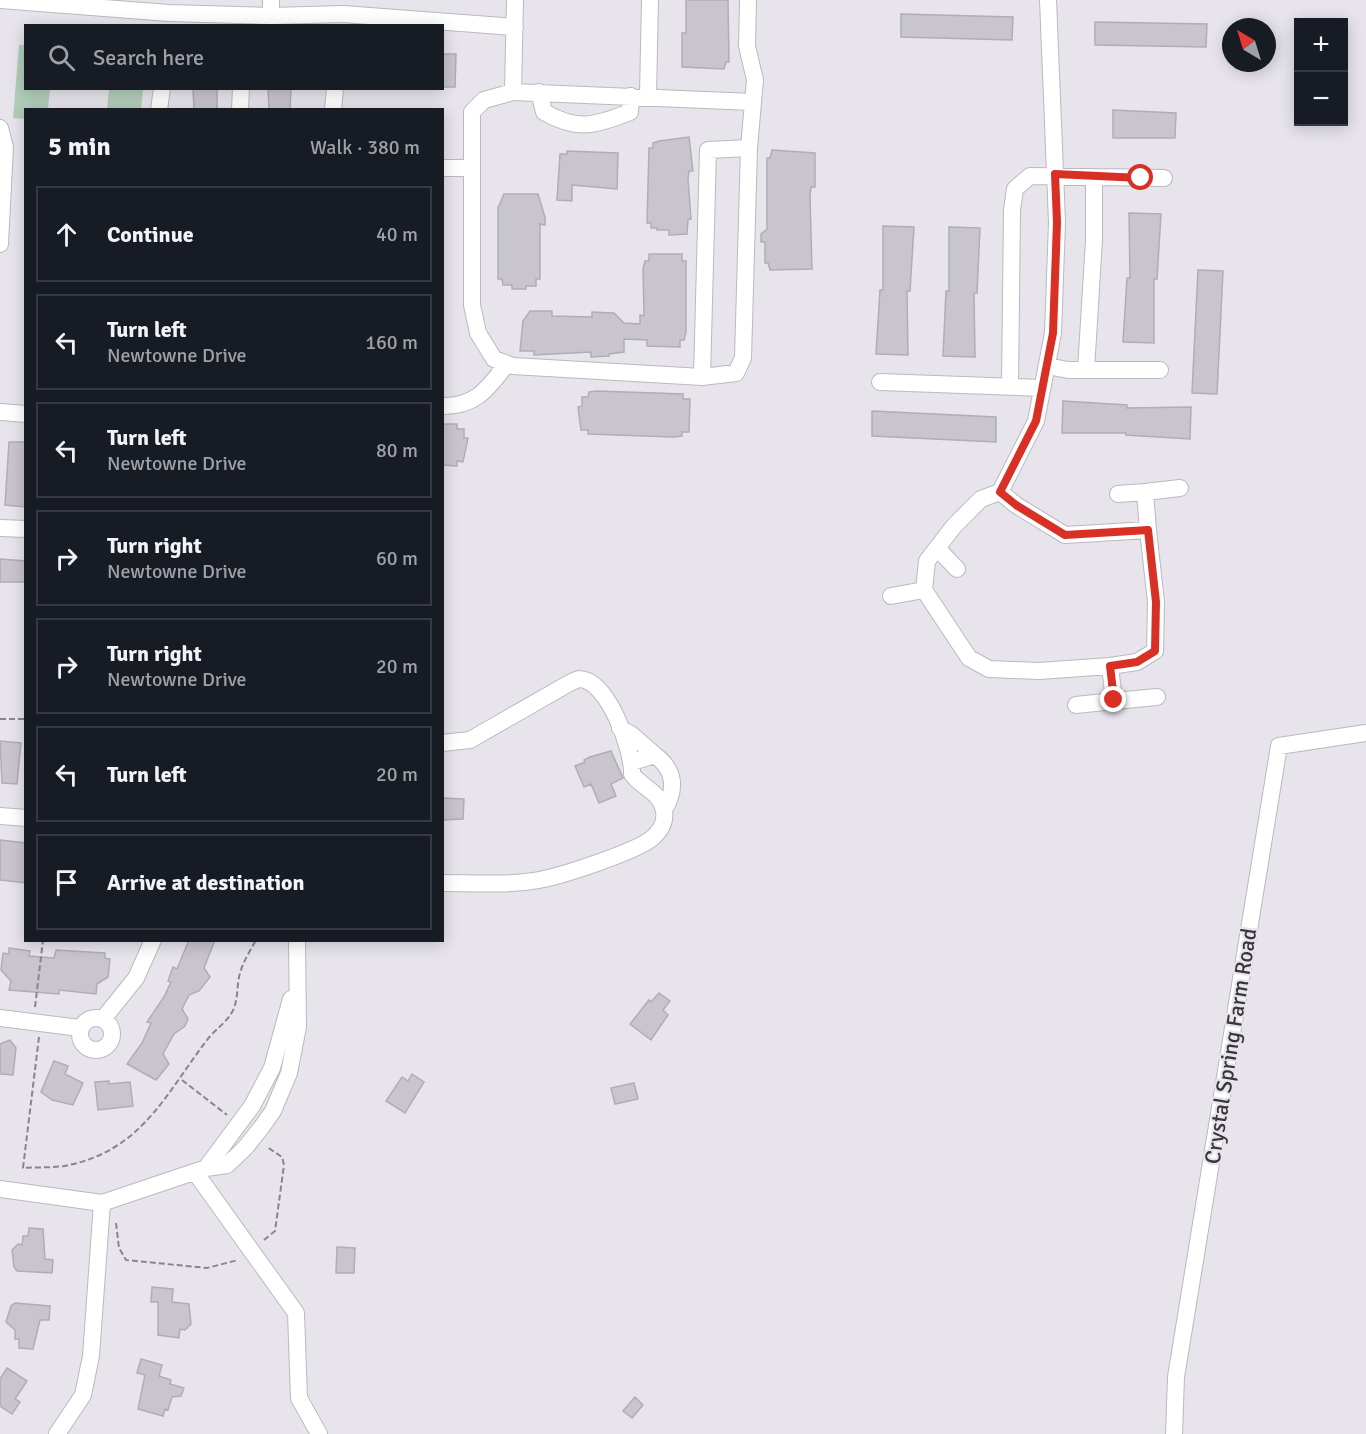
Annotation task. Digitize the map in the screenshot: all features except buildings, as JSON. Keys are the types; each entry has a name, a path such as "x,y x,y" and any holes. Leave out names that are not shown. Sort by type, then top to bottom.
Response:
{"street":[{"path":"0,0 91,4 169,19 271,8 514,27"},
{"path":"513,92 515,0"},
{"path":"539,92 544,112 564,124 581,126 606,122 630,112 640,96 650,0"},
{"path":"748,0 747,46 754,80 753,102 749,148 743,358 736,373 702,376 513,366 494,359 478,333 472,305 472,112 484,100 513,92 539,92 753,102"},
{"path":"1048,0 1057,222 1053,333 1036,421 1000,492 981,500 927,561 924,590 969,658 989,669 1039,671 1137,662 1155,651 1156,602 1145,492"},
{"path":"159,108 162,90"},
{"path":"240,108 241,90"},
{"path":"333,108 335,90"},
{"path":"0,128 5,147 0,244"},
{"path":"702,376 708,150 749,148"},
{"path":"444,168 472,168"},
{"path":"1010,387 1012,210 1015,189 1030,176 1055,174 1164,178"},
{"path":"1086,370 1094,240 1094,177"},
{"path":"444,406 455,406 483,395 507,364"},
{"path":"1047,366 1086,370 1160,370"},
{"path":"880,382 1042,388"},
{"path":"0,412 24,414"},
{"path":"1118,494 1180,488"},
{"path":"1000,492 1016,505 1065,535 1148,530"},
{"path":"0,528 24,530"},
{"path":"937,548 957,569"},
{"path":"891,596 924,590"},
{"path":"1110,666 1114,700"},
{"path":"444,743 471,740 541,698 578,679 588,681 604,693 632,762 632,774 639,783 659,796 664,810"},
{"path":"1076,705 1157,697"},
{"path":"444,883 543,879 576,869 650,840 660,831 664,810 672,797 675,786 665,765 632,735 620,728"},
{"name":"Crystal Spring Farm Road","path":"1174,1434 1176,1377 1279,746 1366,733"},
{"path":"632,762 655,755"},
{"path":"0,816 24,818"},
{"path":"103,1019 136,978 152,942"},
{"path":"0,1189 102,1203 201,1170 252,1106 272,1068 297,972 297,942"},
{"path":"0,1018 80,1028"},
{"path":"90,1019 103,1019 112,1028 111,1041 102,1050 89,1050 80,1041 80,1028 90,1019"},
{"path":"201,1170 296,1313 299,1398 319,1434"},
{"path":"57,1434 82,1395 91,1356 102,1203"}],"path":[{"path":"0,719 24,719"},
{"path":"43,942 23,1168 63,1166 86,1159 113,1147 140,1129 181,1080 208,1039 227,1019 235,1006 239,973 255,942"}],"green space":[{"path":"19,45 24,45 24,90 50,90 48,108 24,108 24,119 13,118"},
{"path":"109,90 143,90 141,108 107,108"}],"route":[{"path":"1114,700 1110,666 1137,662 1155,651 1156,602 1148,530 1065,535 1016,505 1000,492 1036,421 1053,333 1057,222 1055,174 1141,178"}]}
